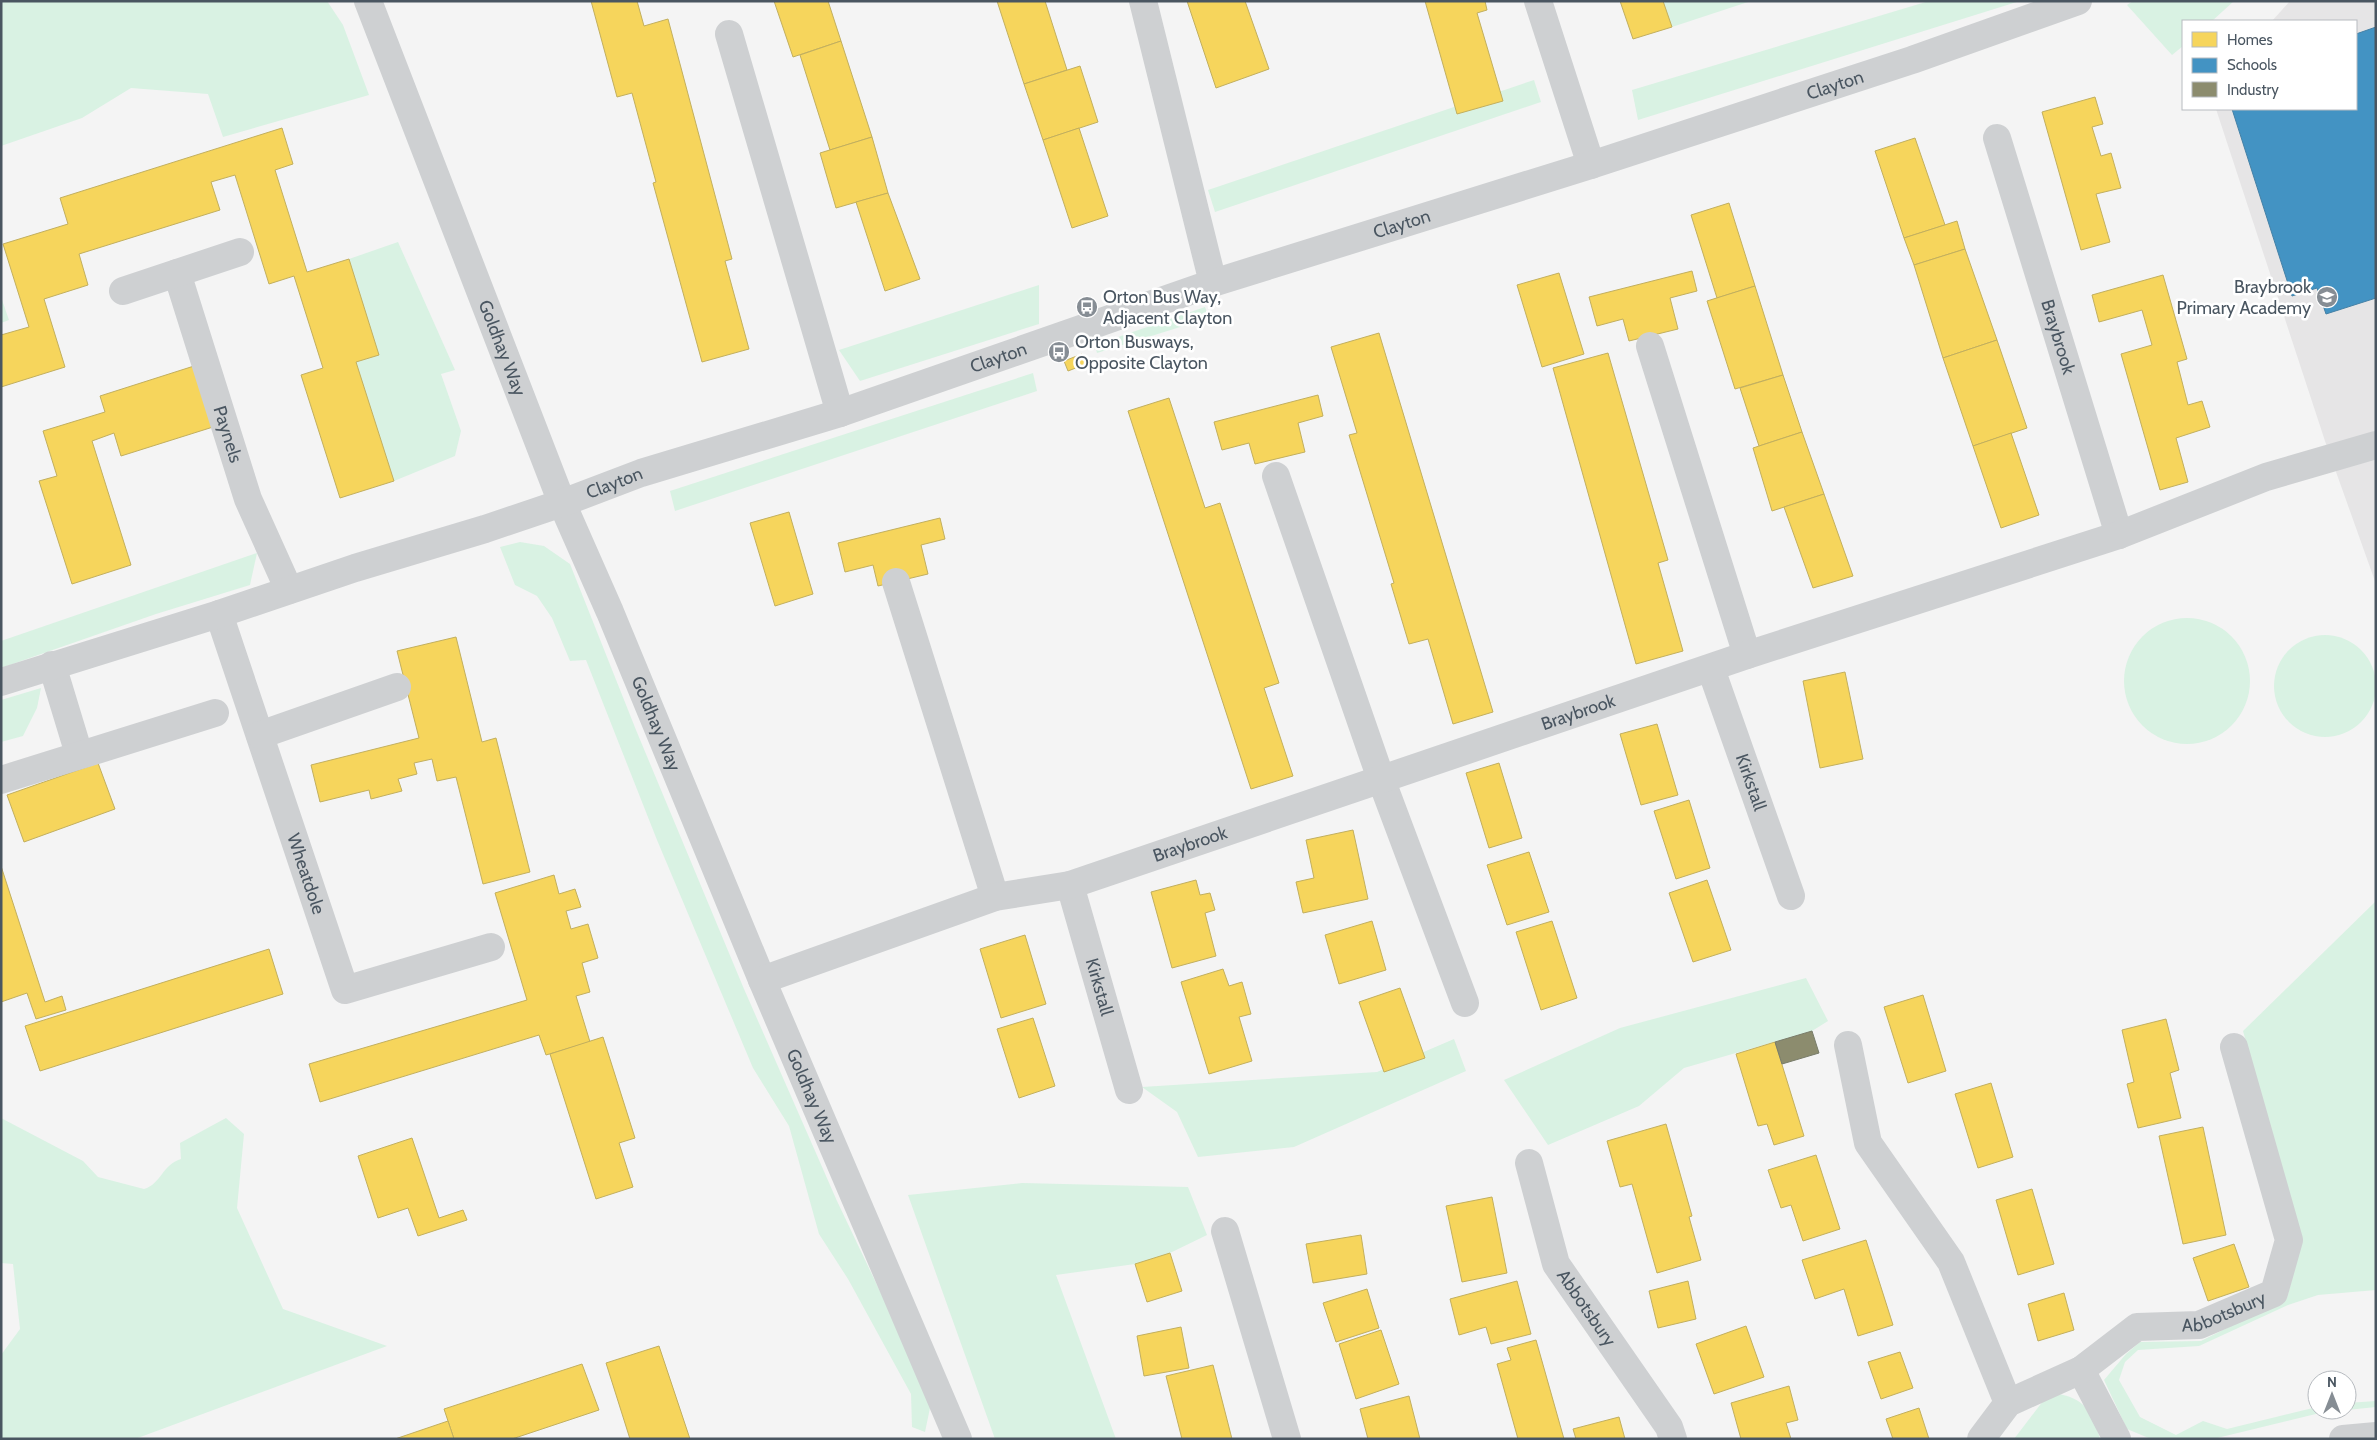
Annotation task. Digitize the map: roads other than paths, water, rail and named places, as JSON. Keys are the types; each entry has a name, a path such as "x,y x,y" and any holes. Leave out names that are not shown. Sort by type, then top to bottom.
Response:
{"street":[{"name":"Goldhay Way","path":"368,1 562,503 610,612 762,980 958,1439"},
{"path":"1143,1 1213,283"},
{"path":"1538,1 1591,165"},
{"name":"Clayton","path":"562,503 641,473 840,413 1213,283 1591,165 1912,60 2078,1"},
{"path":"728,34 840,413"},
{"name":"Braybrook","path":"1997,138 2119,535"},
{"path":"123,291 240,252"},
{"name":"Paynels","path":"177,273 248,499 289,590"},
{"path":"1650,346 1747,655"},
{"name":"Braybrook","path":"762,980 995,897 1070,885 1711,669 1747,655 2119,535 2266,477 2376,446"},
{"path":"1276,476 1381,779 1465,1003"},
{"path":"1,682 220,614 289,590 562,503"},
{"path":"896,582 995,897"},
{"name":"Wheatdole","path":"220,614 345,990 491,947"},
{"path":"52,665 78,754"},
{"name":"Kirkstall","path":"1711,669 1791,896"},
{"path":"260,735 397,687"},
{"path":"1,780 78,754 215,713"},
{"name":"Kirkstall","path":"1070,885 1129,1090"},
{"path":"1848,1045 1868,1142 1951,1262 2008,1402"},
{"name":"Abbotsbury","path":"1980,1439 2008,1402 2080,1370 2137,1327 2199,1326 2274,1293 2289,1240 2234,1047"},
{"name":"Abbotsbury","path":"1528,1163 1556,1264 1669,1427 1673,1439"},
{"path":"1225,1231 1287,1439"},
{"path":"2080,1370 2117,1439"},
{"path":"2343,1439 2376,1436"}],"place":[{"name":"Braybrook Primary Academy","path":"2327,297"},
{"name":"Orton Bus Way, Adjacent Clayton","path":"1087,307"},
{"name":"Orton Busways, Opposite Clayton","path":"1059,352"}]}
